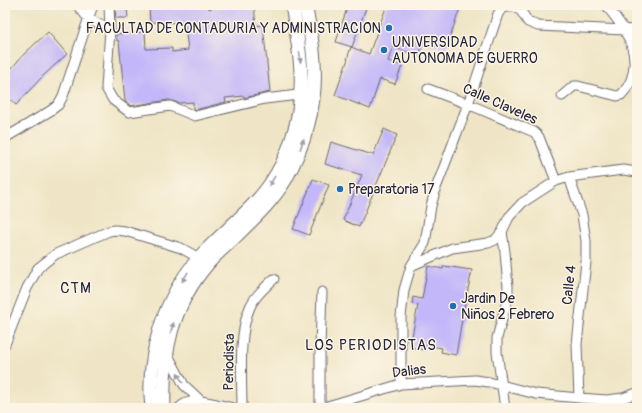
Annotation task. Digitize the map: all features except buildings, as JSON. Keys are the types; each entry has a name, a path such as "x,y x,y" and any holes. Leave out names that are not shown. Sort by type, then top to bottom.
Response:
{"main road":[{"path":"292,5 300,58 302,84 307,94"},
{"path":"164,408 163,381 166,350 173,325 183,302 209,262 270,202 298,156 307,129 307,94 314,62 305,5"},
{"path":"152,408 150,382 155,347 163,319 174,295 188,272 199,258 253,205 267,189 282,165 292,139 300,108 307,94"}],"street":[{"path":"78,5 89,19 110,30"},
{"path":"5,138 58,104 63,96 93,5"},
{"path":"109,5 110,30 106,88 113,100 129,112 170,106 195,116 266,99 307,94"},
{"path":"562,96 574,86 578,86 617,96 624,92 631,79 635,66 634,52 625,30 606,5"},
{"path":"401,384 401,317 404,290 411,266 425,243 436,188 468,104 498,14 502,8 508,7 521,11 528,22 538,26 625,30 637,29"},
{"name":"Calle Claveles","path":"428,89 534,132 539,137 556,181"},
{"path":"411,266 452,248 488,243 496,240 502,232 509,217 522,203 556,181 569,177 623,170 637,172"},
{"name":"Calle 4","path":"569,177 582,216 586,241 586,262 577,344 579,398"},
{"path":"5,344 27,288 34,275 38,268 56,254 109,231 115,230 125,231 181,248 199,258"},
{"path":"502,232 508,297 497,338 497,352 505,408"},
{"name":"Periodista","path":"242,408 242,338 244,324 250,306 259,293 274,279"},
{"path":"321,408 320,346 322,292"},
{"path":"166,350 184,385 200,400"},
{"name":"Dalias","path":"321,408 401,384 475,380 536,394 579,398 607,400 623,398 637,393"},
{"path":"179,408 189,401 200,400 234,408"}],"place":[{"name":"FACULTAD DE CONTADURIA Y ADMINISTRACION","path":"389,28"},
{"name":"UNIVERSIDAD AUTONOMA DE GUERRO","path":"384,50"},
{"name":"Preparatoria 17","path":"340,189"},
{"name":"Jardin De Niños 2 Febrero","path":"453,306"}],"district":[{"name":"CTM","path":"76,288"},
{"name":"LOS PERIODISTAS","path":"371,345"}]}
